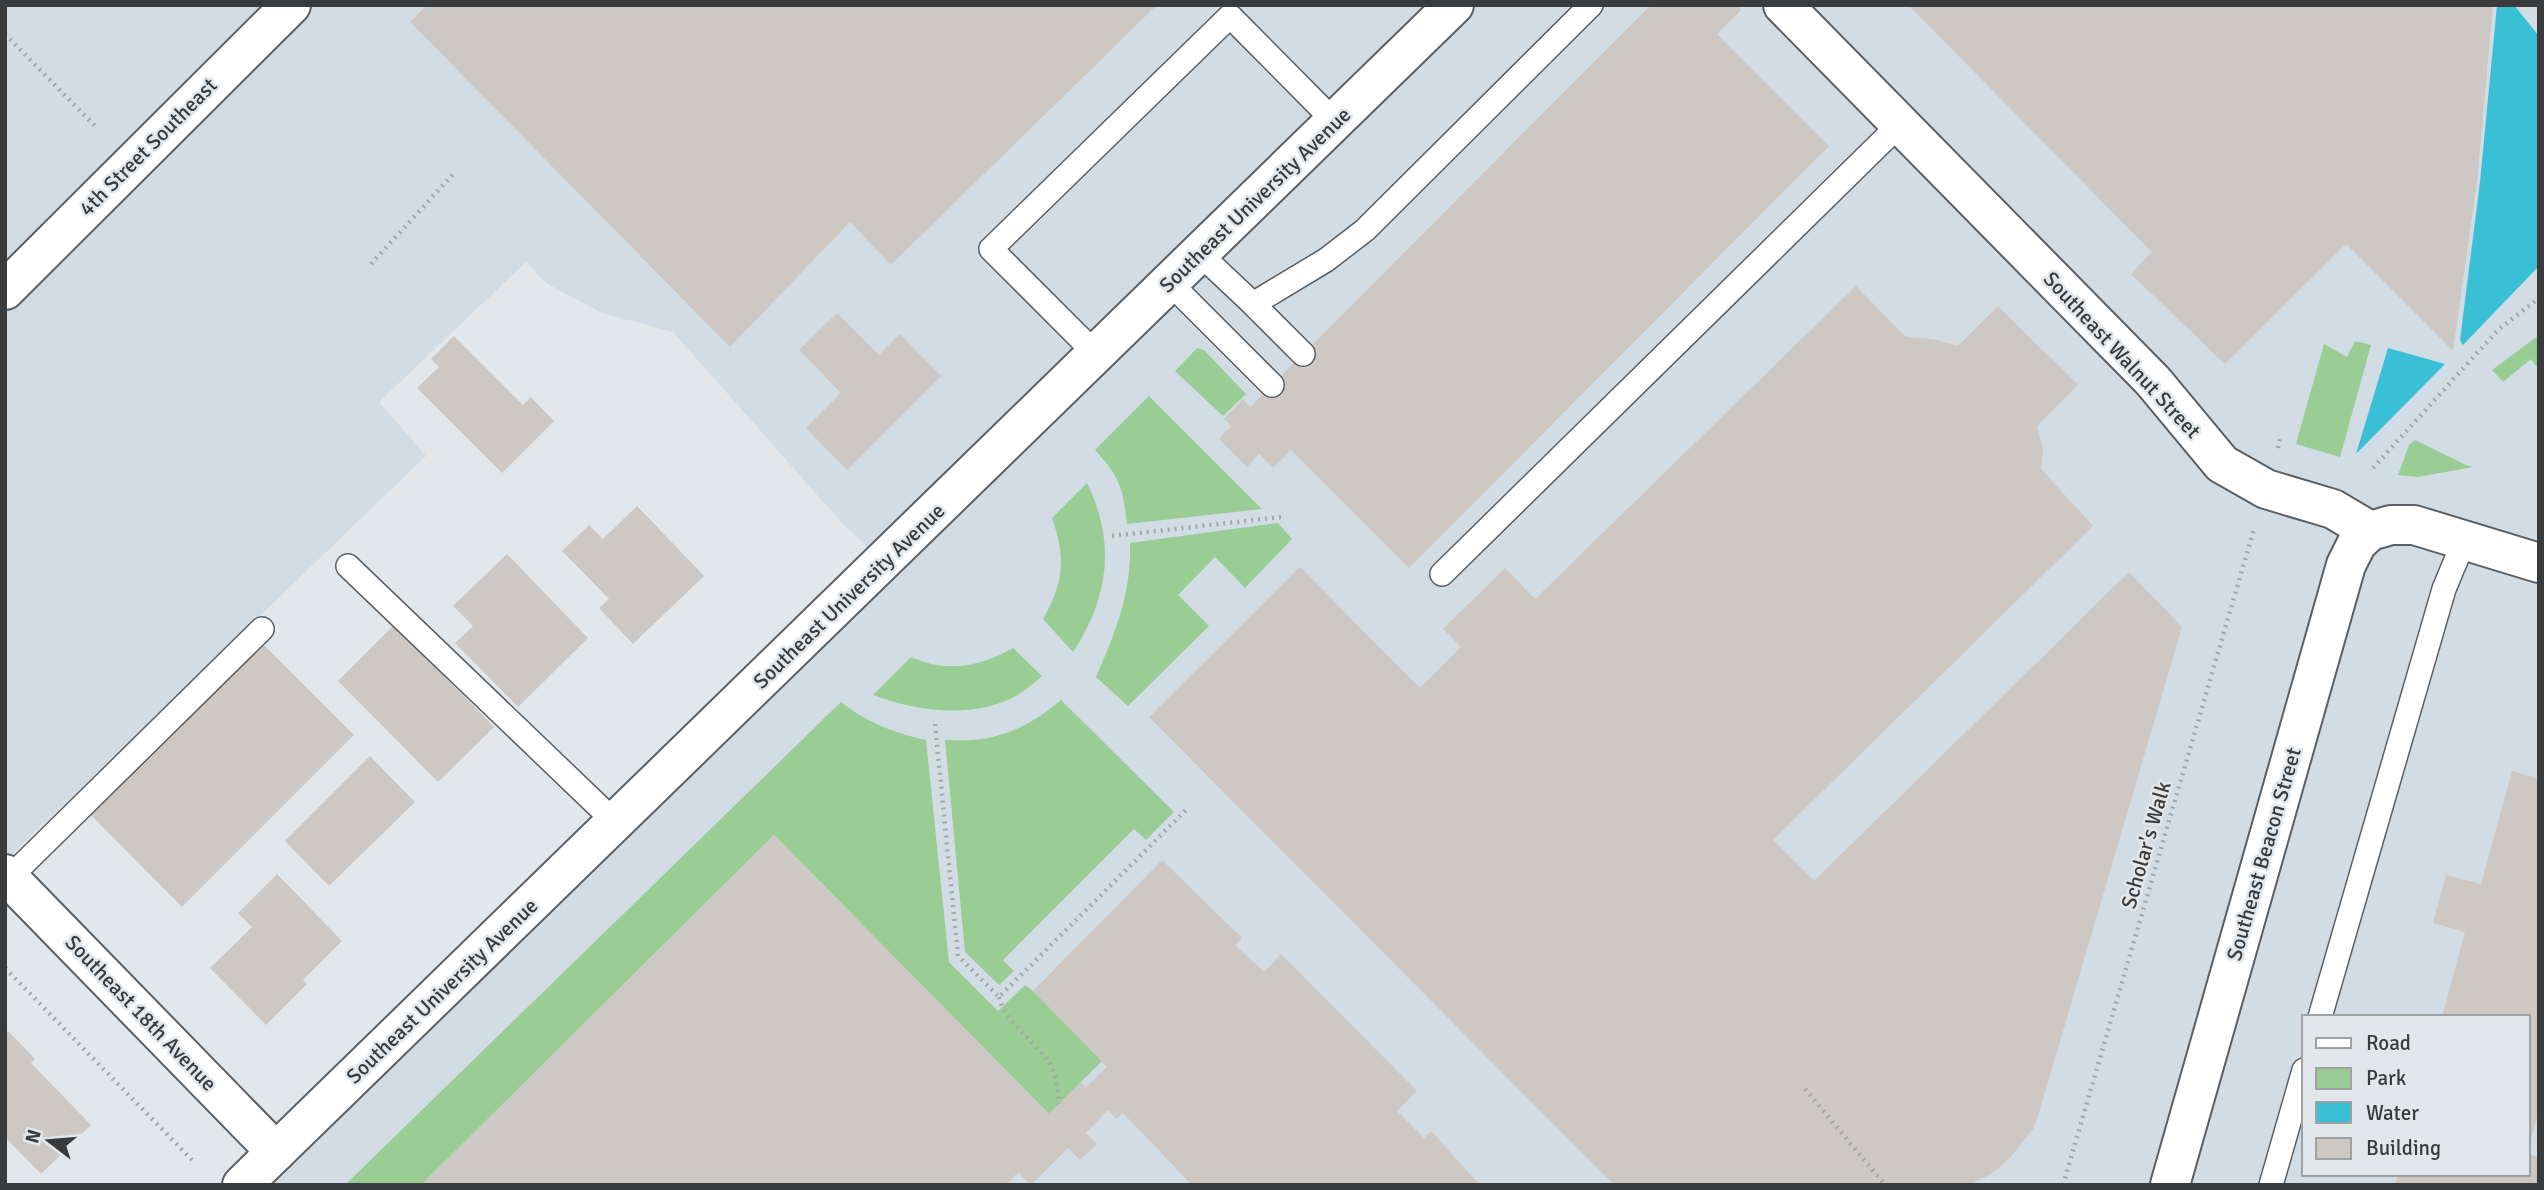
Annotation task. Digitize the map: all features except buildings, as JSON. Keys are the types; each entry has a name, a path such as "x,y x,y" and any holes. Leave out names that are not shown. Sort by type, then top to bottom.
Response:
{"main road":[{"name":"4th Street Southeast","path":"5,290 291,5"},
{"name":"Southeast University Avenue","path":"242,1185 1454,5"},
{"name":"Southeast Walnut Street","path":"1783,5 2154,382 2222,464 2266,489 2333,509 2370,531"},
{"path":"2370,531 2391,525 2414,525 2539,563"},
{"name":"Southeast Beacon Street","path":"2170,1185 2346,565 2357,543 2370,531"},
{"name":"Southeast 18th Avenue","path":"7,878 275,1152"}],"lane":[{"path":"1253,303 1326,260 1365,230 1591,5"},
{"path":"1097,355 991,248 1230,16 1335,122"},
{"path":"1442,574 1900,124"},
{"path":"1200,254 1303,354"},
{"path":"1170,283 1272,385"},
{"path":"2321,1015 2444,589 2464,541"},
{"path":"348,566 616,823"},
{"path":"7,878 262,629"},
{"path":"2271,1185 2302,1077"}],"path":[{"path":"5,34 95,126"},
{"path":"370,264 456,171"},
{"path":"2373,468 2498,330 2539,299"},
{"path":"1112,536 1281,517"},
{"name":"Scholar's Walk","path":"2063,1185 2255,528"},
{"path":"935,724 958,956 999,997 1001,1009 1031,1040 1055,1075 1059,1104"},
{"path":"999,997 1188,807"},
{"path":"5,968 193,1161"},
{"path":"1805,1089 1885,1185"}],"shaded area":[{"path":"5,5 2539,5 2539,1185 242,1185 883,562 842,523 673,332 602,313 546,283 526,262 379,402 426,456 5,861"}],"green space":[{"path":"2539,335 2539,370 2531,359 2503,382 2492,370"},
{"path":"2355,341 2371,345 2340,457 2296,444 2324,344 2347,357"},
{"path":"1197,348 1204,350 1246,394 1223,416 1175,371"},
{"path":"1149,396 1262,509 1127,524 1119,484 1095,450"},
{"path":"2415,440 2473,467 2418,477 2398,475 2409,445"},
{"path":"1087,483 1102,527 1104,569 1094,611 1073,652 1043,619 1055,594 1061,570 1059,545 1052,518"},
{"path":"1278,523 1292,539 1245,588 1215,557 1178,595 1209,626 1128,706 1096,677 1116,628 1125,595 1130,543"},
{"path":"1013,648 1042,676 1021,693 1004,702 967,710 928,709 873,695 911,657 937,665 963,666 988,660"},
{"path":"1061,700 1174,812 1146,840 1134,829 1003,960 1014,971 999,985 965,952 945,740 978,739 1007,733 1034,720"},
{"path":"841,702 881,726 926,740 949,962 998,1011 1025,985 1044,1000 1103,1060 1049,1114 774,835 421,1185 345,1185"}],"water":[{"path":"2497,5 2514,5 2539,36 2539,266 2463,345 2460,340 2480,182"},
{"path":"2388,348 2445,364 2356,454"}]}
